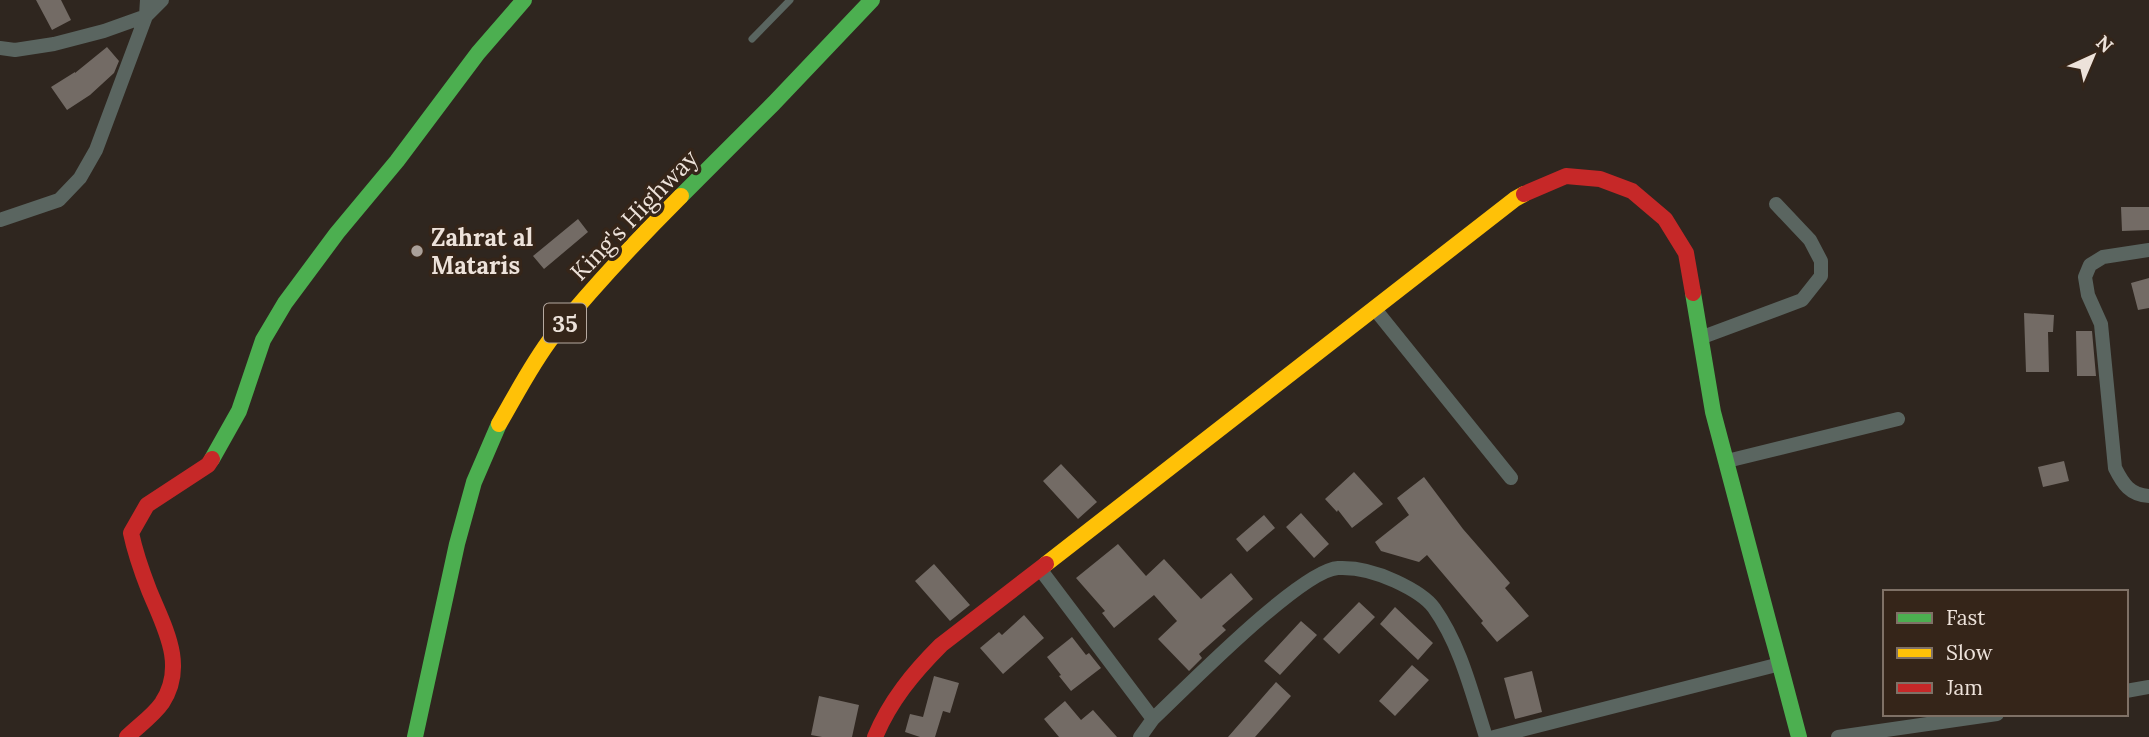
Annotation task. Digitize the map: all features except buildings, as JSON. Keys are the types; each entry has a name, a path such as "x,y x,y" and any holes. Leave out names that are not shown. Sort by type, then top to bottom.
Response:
{"street":[{"path":"0,220 59,200 80,178 96,150 146,16 147,0"},
{"path":"0,48 15,50 54,44 104,31 146,16 162,0"},
{"path":"127,737 162,704 172,685 175,663 172,643 148,586 131,533 140,515 147,505 208,465 218,452 239,411 263,340 285,303 478,53 524,0"},
{"name":"King's Highway","path":"415,737 454,556 474,482 498,426 526,377 552,338 631,246 783,94 872,0"},
{"path":"875,737 883,716 910,676 940,645 1515,199 1566,176 1600,178 1632,191 1665,219 1686,253 1713,412 1799,737"},
{"path":"1700,338 1802,300 1821,276 1821,261 1810,240 1776,204"},
{"path":"2149,250 2103,257 2090,265 2085,277 2088,295 2101,324 2115,468 2125,487 2142,496 2149,496"},
{"path":"1374,308 1511,478"},
{"path":"1727,461 1898,419"},
{"path":"1139,737 1153,719 1280,601 1310,580 1336,568 1375,572 1404,585 1433,606 1455,643 1486,737"},
{"path":"1040,569 1153,719"},
{"path":"1494,737 1780,664"},
{"path":"2128,691 2149,687"},
{"path":"1838,737 1983,716"}],"lane":[{"path":"752,39 790,0"}],"traffic: fast":[{"path":"212,459 239,411 263,340 285,303 478,53 524,0"},
{"path":"681,196 872,0"},
{"path":"1693,293 1713,412 1799,737"},
{"path":"415,737 457,544 474,482 499,424"}],"traffic: slow":[{"path":"1046,564 1524,194"},
{"path":"499,424 553,336 615,264 681,196"}],"traffic: jam":[{"path":"1524,194 1566,176 1600,179 1632,191 1665,219 1686,253 1693,293"},
{"path":"127,737 162,703 173,675 173,660 166,632 141,569 131,533 147,505 208,465 212,459"},
{"path":"875,737 903,688 941,645 1046,564"}],"place":[{"name":"Zahrat al Mataris","path":"417,251"}]}
